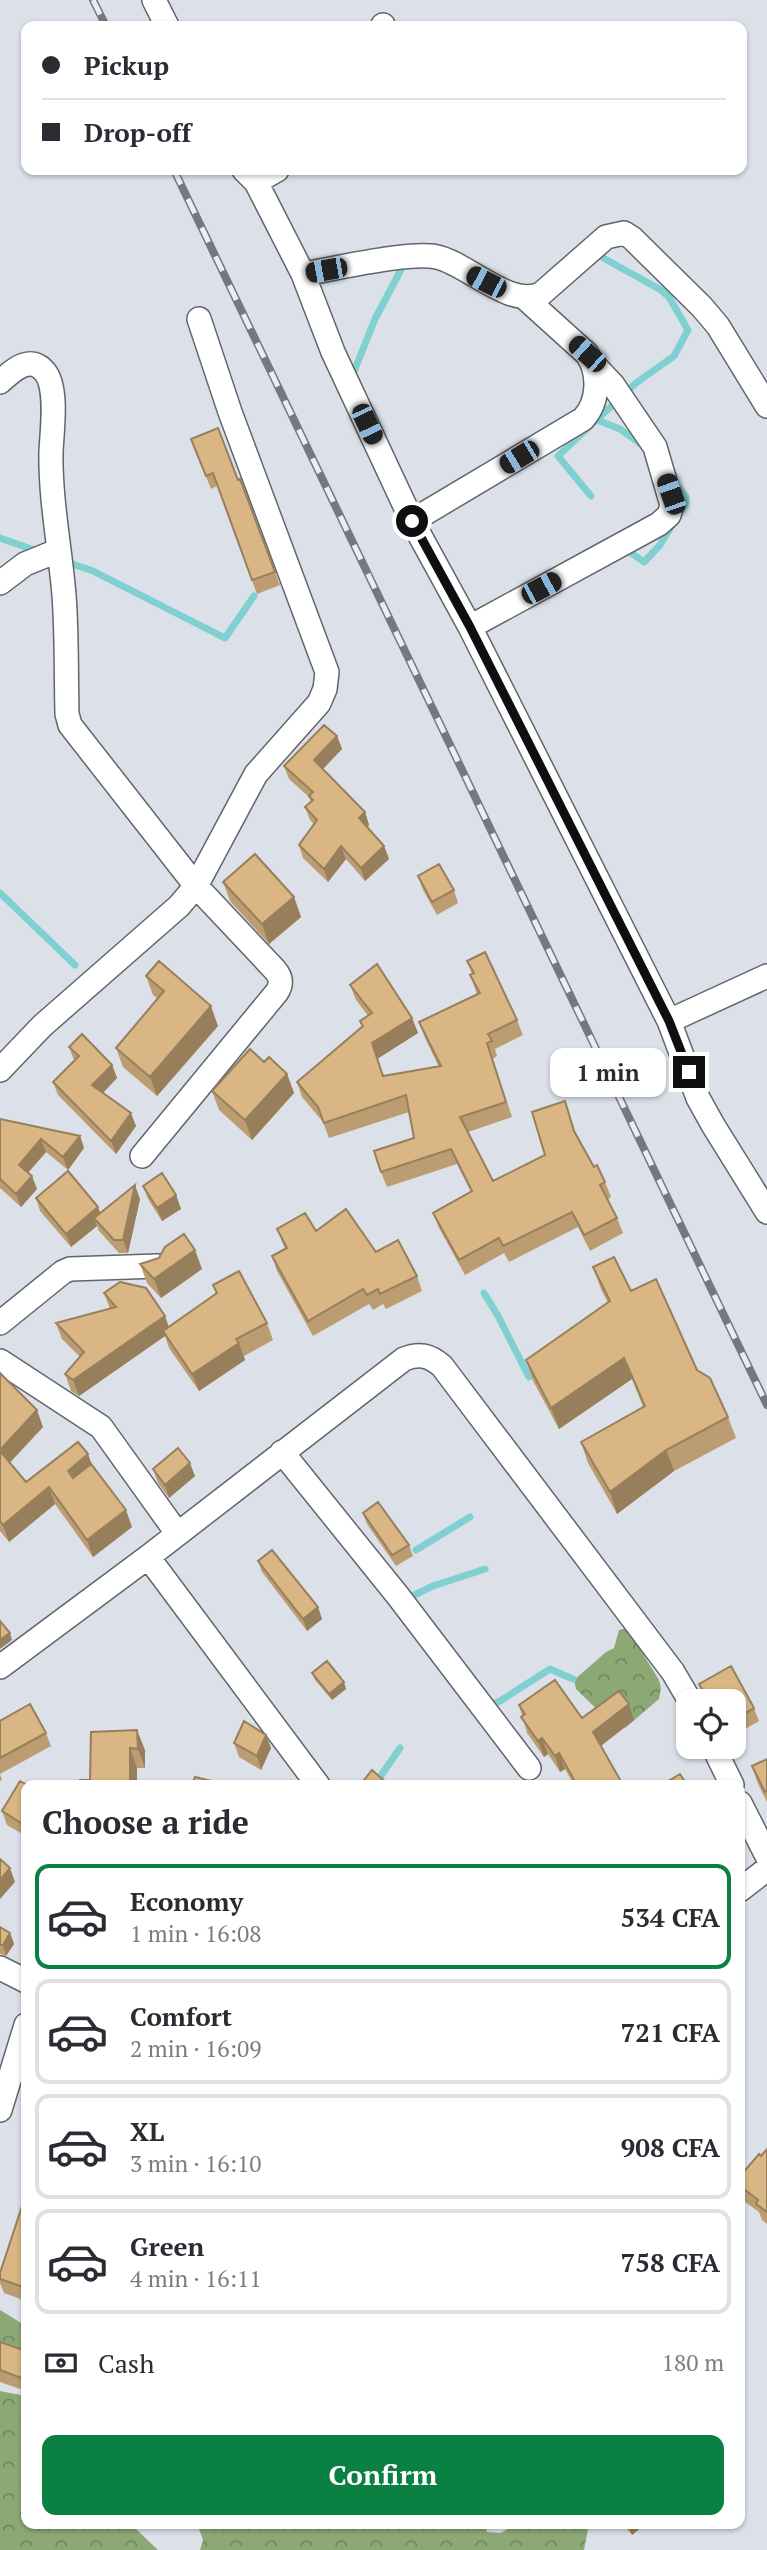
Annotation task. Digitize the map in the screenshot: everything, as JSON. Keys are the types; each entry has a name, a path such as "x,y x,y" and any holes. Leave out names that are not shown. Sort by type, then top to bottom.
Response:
{"street":[{"path":"154,0 164,21"},
{"path":"250,176 303,274 333,352 412,521 470,627 669,1021 698,1098 767,1212"},
{"path":"303,274 394,259 438,257 511,294 524,297 541,294 606,237 624,233 702,307 718,326 767,406"},
{"path":"470,627 659,524 668,516 672,505 671,494 655,447 613,385 587,354 524,297"},
{"path":"0,1070 42,1026 179,906 197,886 256,774 318,704 325,689 327,672 230,412 199,318"},
{"path":"0,382 22,364 32,363 48,375 54,411 51,467 57,551 64,595 67,714 70,725 197,886 278,974 281,985 142,1156"},
{"path":"412,521 583,419 592,410 595,400 594,365"},
{"path":"0,583 25,564 57,551"},
{"path":"669,1021 767,976"},
{"path":"0,1323 63,1272 71,1269 158,1266"},
{"path":"0,1667 148,1557 404,1359 415,1355 433,1359 442,1366 665,1661 682,1689"},
{"path":"0,1361 101,1427 177,1534"},
{"path":"282,1452 398,1595 529,1768"},
{"path":"148,1557 314,1780"},
{"path":"719,1759 730,1780"},
{"path":"745,1813 767,1856"},
{"path":"745,1886 767,1868"},
{"path":"0,1968 21,1978"},
{"path":"0,2110 21,2041"}],"green space":[{"path":"627,1628 659,1680 661,1688 659,1699 625,1728 612,1724 576,1689 574,1680 614,1648 619,1630"},
{"path":"0,2310 21,2323 21,2356 0,2354"},
{"path":"0,2391 21,2395 21,2529 136,2529 158,2550 0,2550"},
{"path":"199,2529 486,2529 487,2532 501,2533 508,2529 588,2529 584,2550 200,2550 203,2540"}],"building":[{"path":"218,428 275,572 252,580 213,473 206,476 191,439"},
{"path":"324,725 337,736 314,760 365,812 359,818 384,846 361,868 341,846 324,869 299,845 317,820 305,807 313,800 309,796 313,792 284,766"},
{"path":"255,854 294,897 262,924 223,882"},
{"path":"439,864 454,890 432,902 418,876"},
{"path":"485,952 517,1020 488,1034 492,1041 487,1043 506,1102 460,1117 493,1181 545,1155 532,1112 565,1101 574,1131 594,1167 597,1165 605,1182 600,1185 617,1218 584,1235 572,1212 503,1246 499,1238 459,1260 433,1213 472,1191 451,1149 381,1172 374,1151 414,1138 406,1095 324,1123 318,1107 297,1082 363,1026 360,1021 372,1013 350,985 377,964 412,1018 372,1043 383,1076 441,1066 419,1022 480,993 470,975 474,973 467,961"},
{"path":"159,961 211,1006 150,1077 116,1048 164,991 146,976"},
{"path":"82,1034 112,1065 92,1085 131,1113 111,1141 53,1082 79,1056 69,1047"},
{"path":"250,1049 264,1062 269,1057 287,1074 245,1120 212,1091"},
{"path":"0,1119 80,1136 63,1157 41,1139 19,1165 32,1176 16,1194 0,1179"},
{"path":"68,1171 98,1207 66,1234 36,1198"},
{"path":"162,1173 176,1195 157,1208 143,1186"},
{"path":"135,1185 123,1240 114,1240 94,1218"},
{"path":"346,1209 376,1252 398,1240 417,1276 380,1294 378,1289 367,1295 363,1289 308,1321 272,1256 287,1248 277,1229 305,1213 316,1231"},
{"path":"184,1234 195,1250 154,1279 140,1264 159,1258 165,1247"},
{"path":"614,1257 631,1291 656,1279 697,1370 710,1378 728,1417 666,1450 610,1492 581,1442 645,1406 624,1358 551,1408 526,1360 610,1301 593,1267"},
{"path":"239,1271 267,1323 236,1339 239,1343 192,1374 163,1331 217,1293 213,1285"},
{"path":"120,1282 146,1288 165,1316 73,1380 65,1374 84,1352 56,1323 116,1307 104,1293"},
{"path":"0,1373 37,1410 0,1450"},
{"path":"78,1442 88,1454 68,1471 73,1478 91,1464 126,1510 87,1540 49,1487 3,1525 0,1521 0,1451 26,1482"},
{"path":"178,1448 190,1463 165,1485 153,1469"},
{"path":"378,1502 409,1545 392,1555 363,1513"},
{"path":"272,1550 318,1607 303,1619 258,1561"},
{"path":"0,1621 10,1633 0,1640"},
{"path":"327,1661 344,1682 329,1694 312,1673"},
{"path":"731,1666 744,1689 702,1689 699,1684"},
{"path":"555,1680 582,1718 619,1691 629,1704 593,1732 620,1780 574,1780 559,1753 555,1756 542,1738 538,1741 521,1717 525,1714 519,1705"},
{"path":"746,1693 754,1708 746,1713"},
{"path":"30,1704 46,1733 0,1758 0,1721"},
{"path":"244,1721 266,1735 257,1756 234,1743"},
{"path":"137,1730 138,1749 130,1748 130,1780 90,1780 91,1732"},
{"path":"767,1759 767,1791 765,1792 752,1766"},
{"path":"372,1770 383,1780 364,1780"},
{"path":"680,1774 684,1780 670,1780"},
{"path":"20,1781 21,1782 21,1823 2,1811"},
{"path":"0,1859 10,1868 0,1880"},
{"path":"0,1927 10,1933 3,1945 0,1945"},
{"path":"767,2149 767,2212 756,2204 758,2200 745,2190 745,2170 759,2154 761,2156"},
{"path":"21,2209 21,2286 0,2279"},
{"path":"0,2342 21,2349 21,2378 0,2370"}],"waterway":[{"path":"591,496 558,456 636,383 674,356 688,330 669,297 661,290 596,254"},
{"path":"351,379 375,319 405,262"},
{"path":"597,420 620,429 642,445"},
{"path":"624,548 644,562 660,545 686,503 686,497 675,483"},
{"path":"0,538 40,552"},
{"path":"64,561 93,571 225,638 254,596"},
{"path":"0,893 75,965"},
{"path":"484,1293 529,1377"},
{"path":"416,1550 470,1517"},
{"path":"404,1600 433,1586 485,1569"},
{"path":"488,1706 550,1669 573,1679"},
{"path":"378,1780 400,1748"}],"railway":[{"path":"93,0 104,21"},
{"path":"176,175 767,1405"}],"route":[{"path":"412,521 470,627 669,1021 689,1072"}]}
